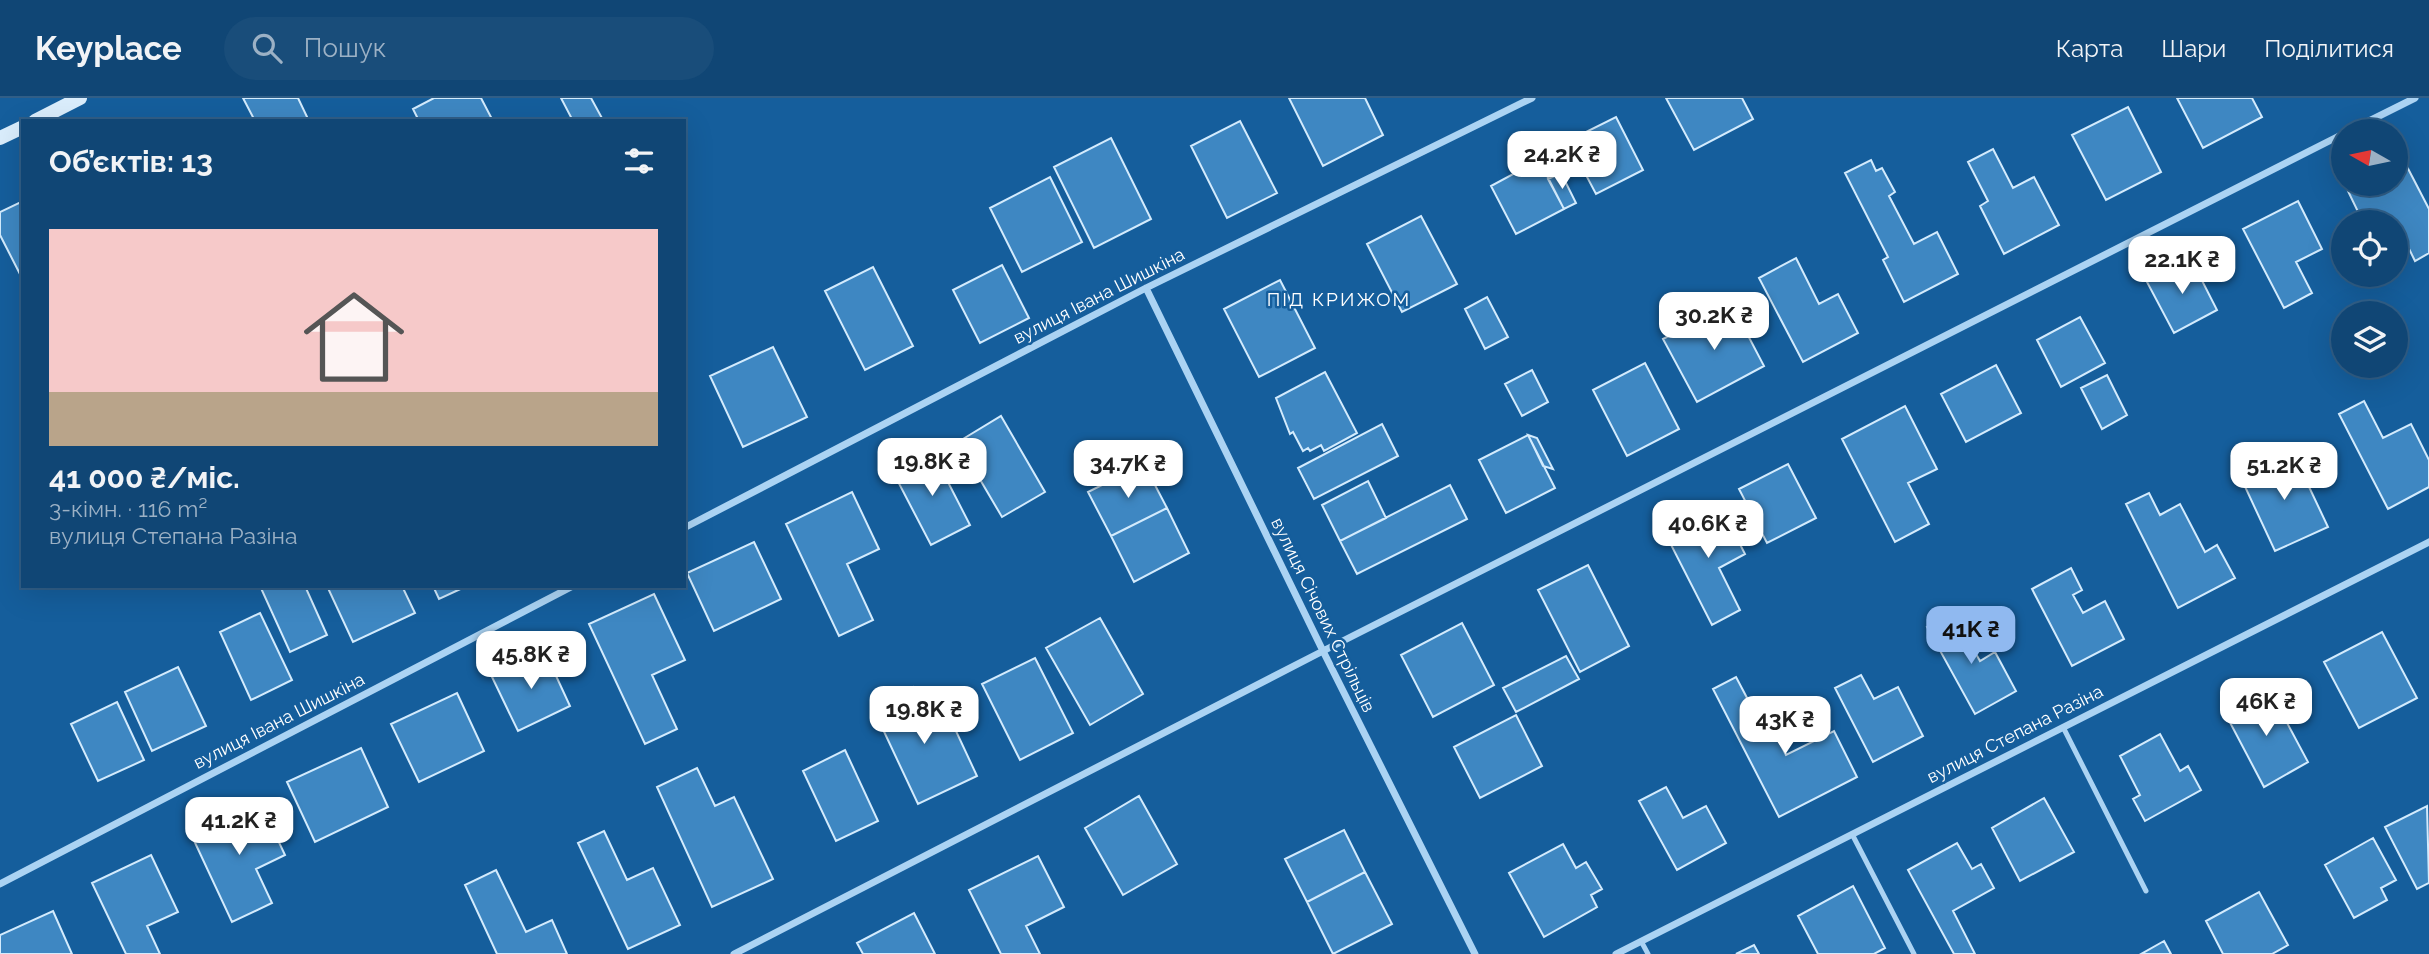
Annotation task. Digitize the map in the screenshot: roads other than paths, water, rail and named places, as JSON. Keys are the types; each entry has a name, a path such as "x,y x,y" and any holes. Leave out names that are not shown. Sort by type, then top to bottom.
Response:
{"street":[{"path":"39,119 80,98"},
{"name":"вулиця Івана Шишкіна","path":"686,527 1146,288 1532,98"},
{"path":"2373,119 2415,98"},
{"path":"0,138 21,128"},
{"path":"734,954 1323,651 2331,140"},
{"name":"вулиця Січових Стрільців","path":"1146,288 1475,954"},
{"name":"вулиця Степана Разіна","path":"1616,954 2429,542"},
{"name":"вулиця Івана Шишкіна","path":"0,884 569,588"}],"lane":[{"path":"2063,727 2146,891"},
{"path":"1852,834 1914,954"},
{"path":"1641,941 1648,954"}],"district":[{"name":"ПІД КРИЖОМ","path":"1339,299"}]}
